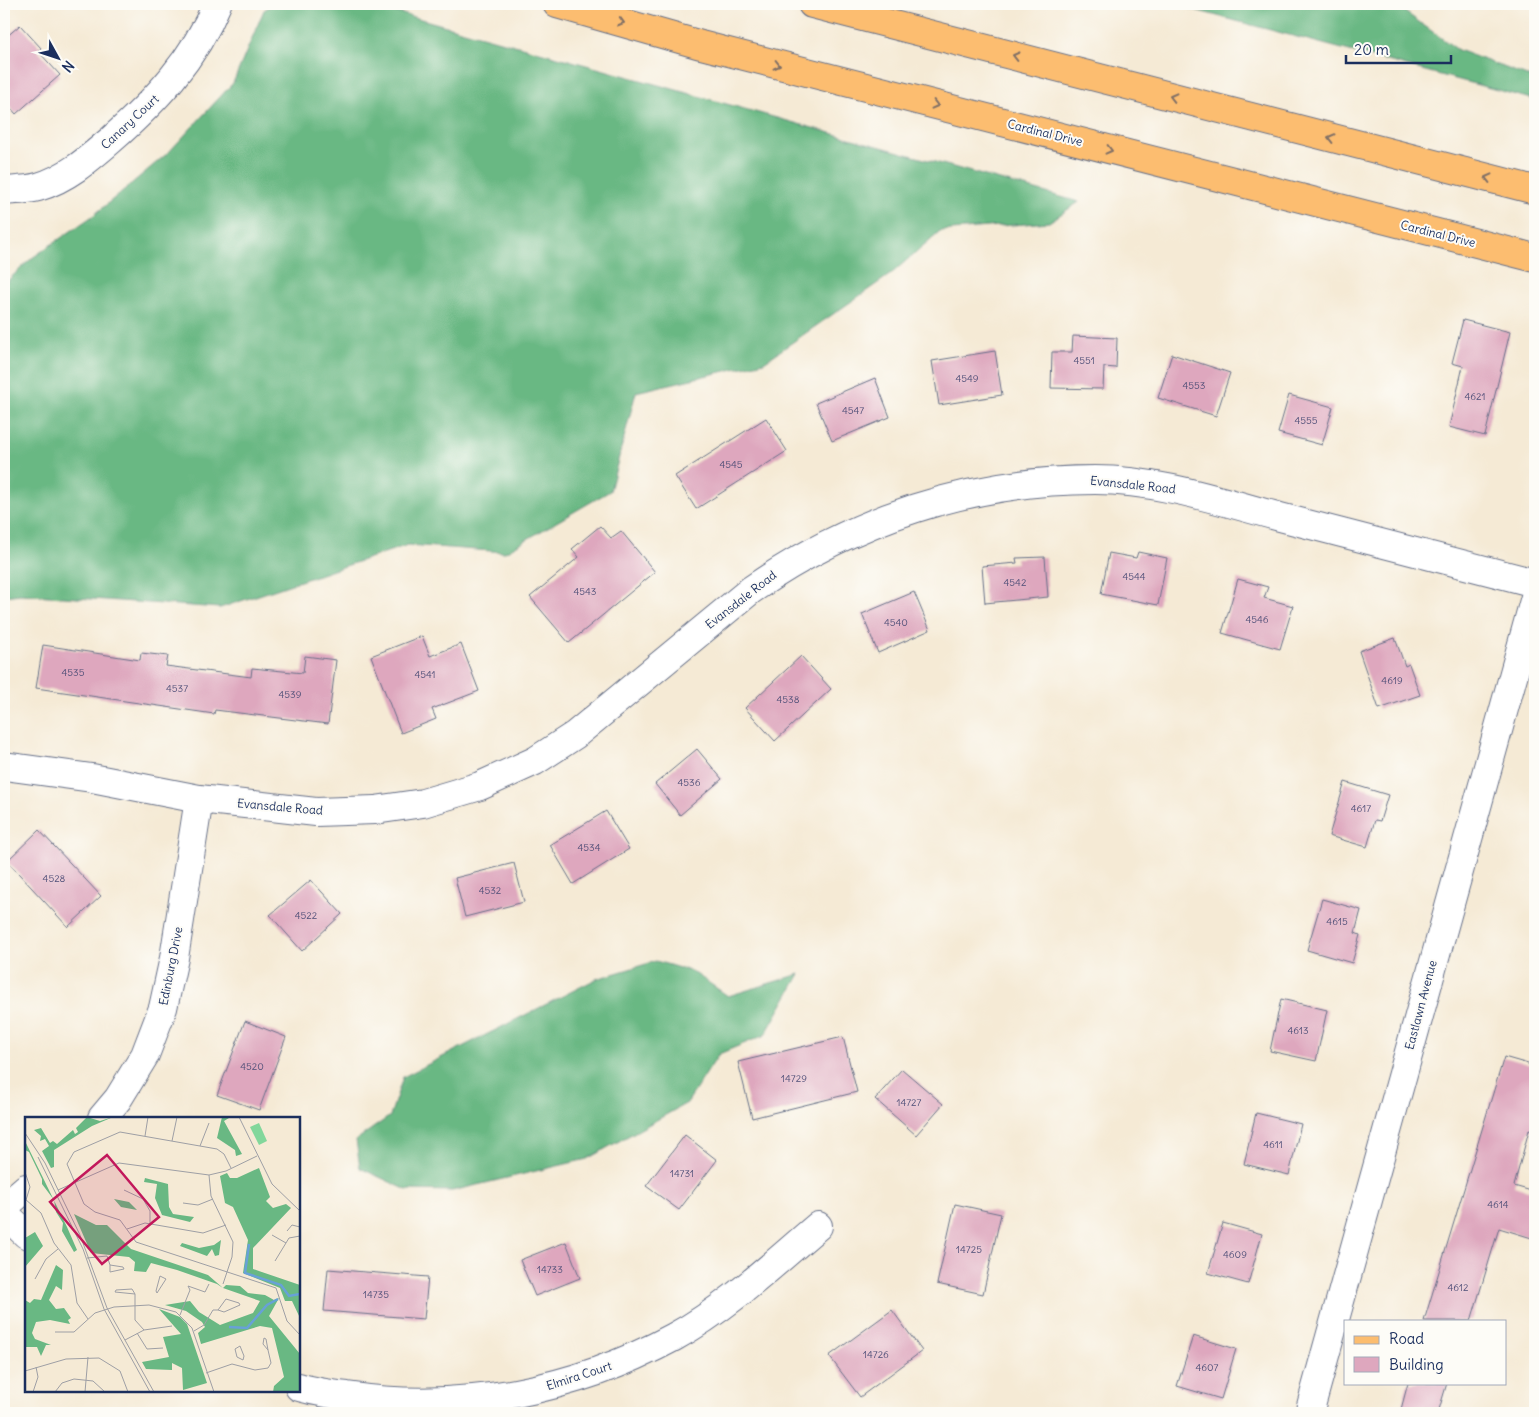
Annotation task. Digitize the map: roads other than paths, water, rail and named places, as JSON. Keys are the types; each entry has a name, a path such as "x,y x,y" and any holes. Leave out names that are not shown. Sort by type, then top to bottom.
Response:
{"main road":[{"name":"Cardinal Drive","path":"557,4 711,48 1535,258"},
{"path":"812,4 1535,190"}],"street":[{"name":"Canary Court","path":"4,191 37,187 65,176 105,146 148,108 175,76 194,51 217,4"},
{"name":"Evansdale Road","path":"4,766 92,778 199,799 316,812 375,810 423,803 480,786 535,761 575,735 751,590 774,574 843,534 893,514 970,492 1005,486 1096,480 1170,488 1535,583"},
{"name":"Eastlawn Avenue","path":"1308,1413 1535,597"},
{"name":"Edinburg Drive","path":"103,1117 118,1099 145,1055 163,1008 174,958 199,799"},
{"path":"4,1207 25,1189"},
{"path":"4,1213 25,1233"},
{"name":"Elmira Court","path":"300,1387 376,1400 440,1403 505,1396 555,1386 616,1364 674,1336 728,1302 818,1226"}]}
